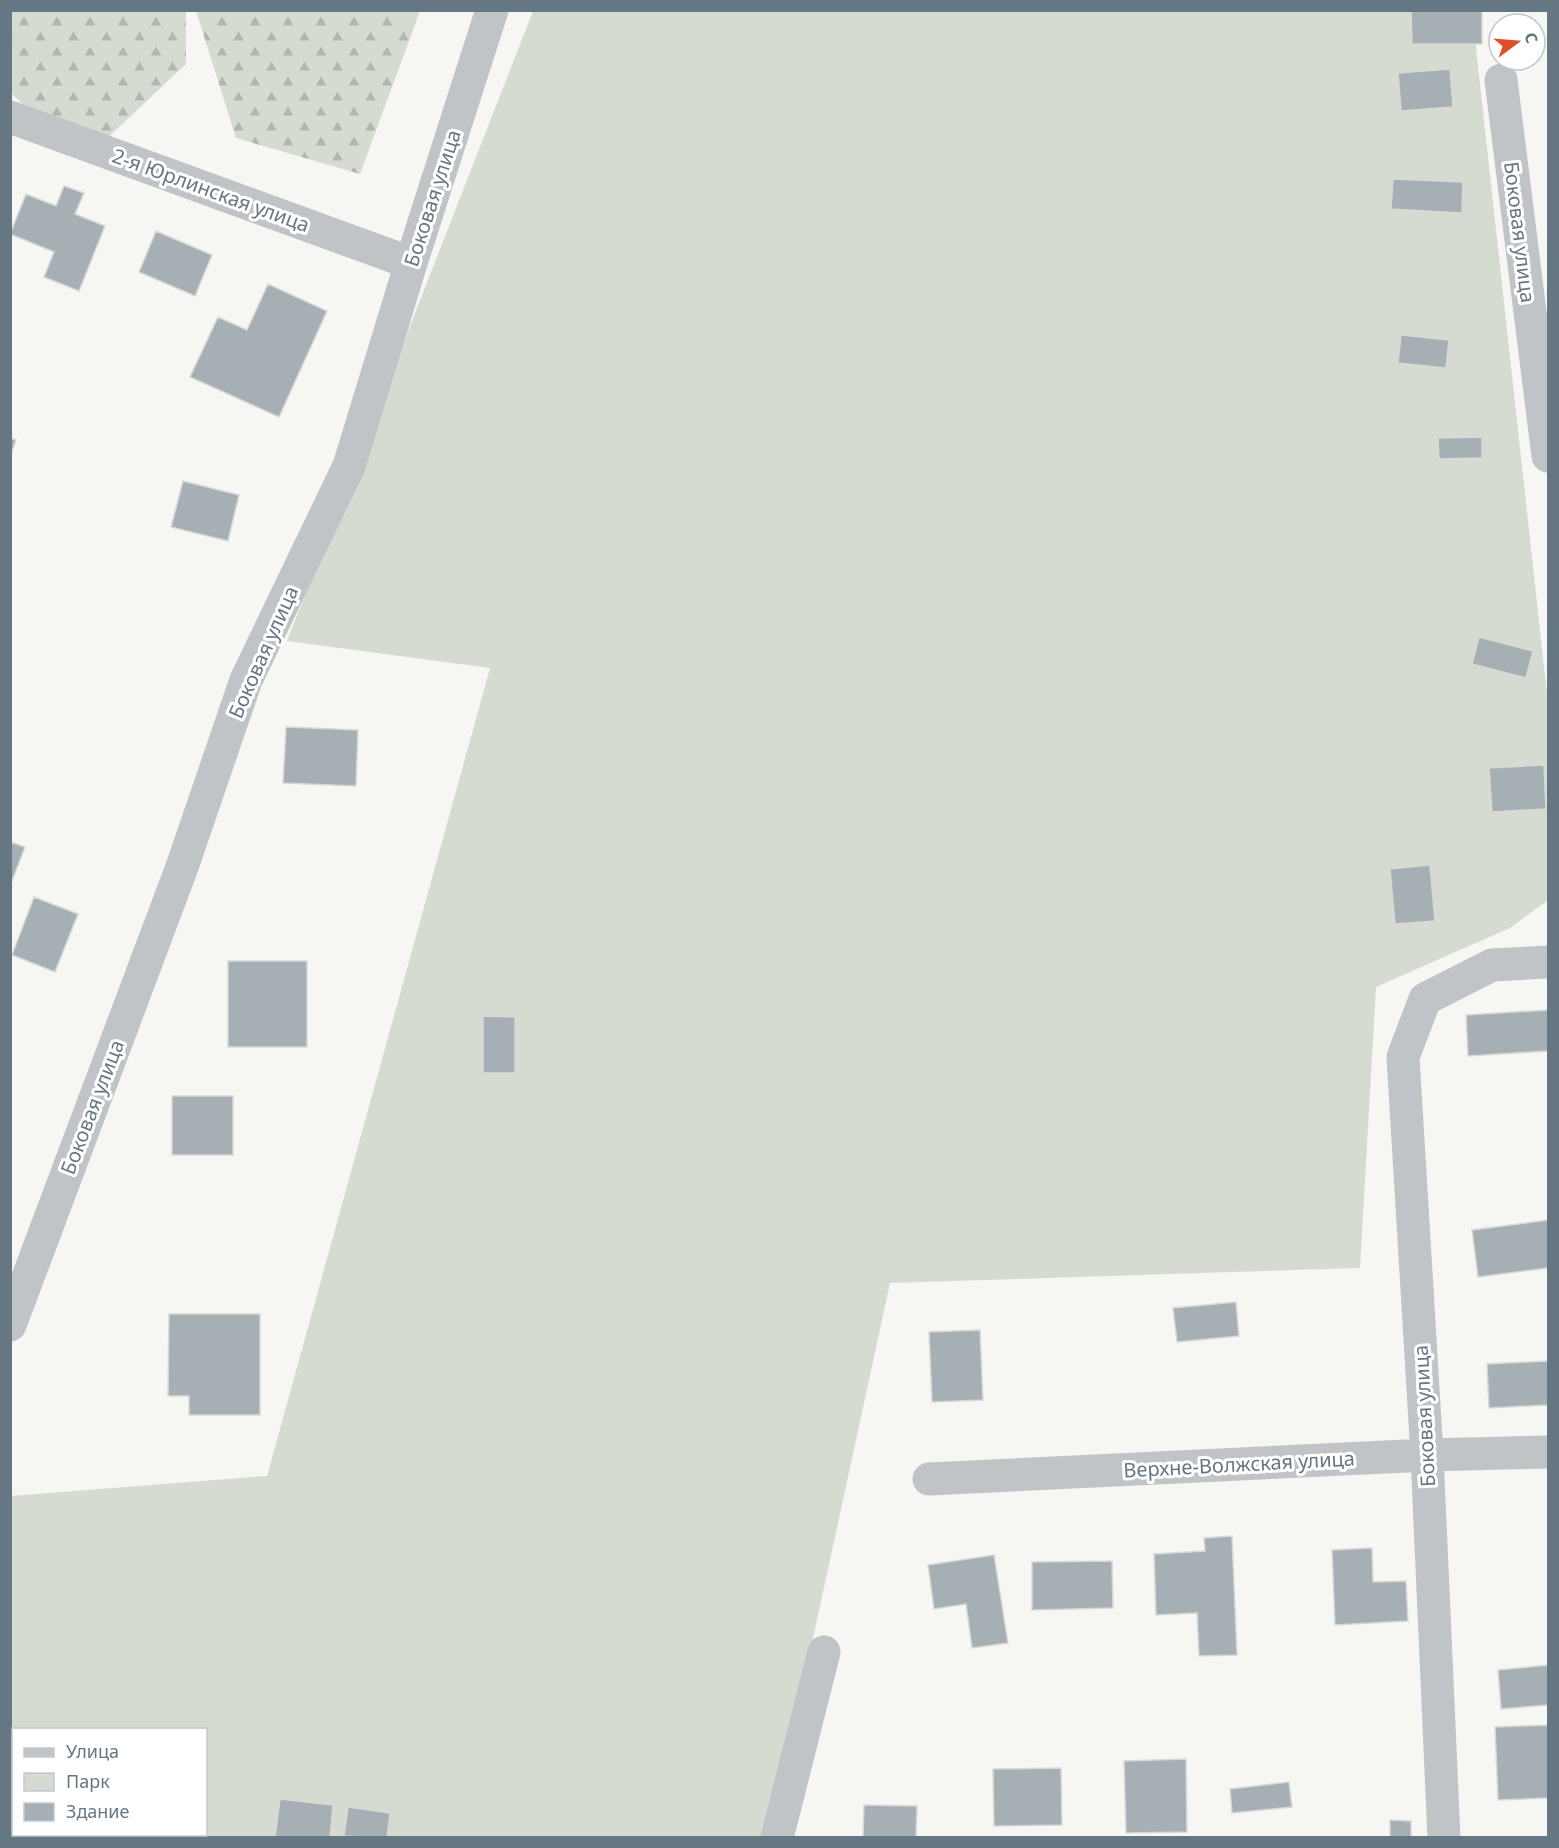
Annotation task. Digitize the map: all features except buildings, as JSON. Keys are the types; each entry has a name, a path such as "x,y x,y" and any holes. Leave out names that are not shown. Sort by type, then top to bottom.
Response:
{"street":[{"name":"Боковая улица","path":"10,1325 182,867 246,680 350,466 411,263 492,10"},
{"name":"Боковая улица","path":"1501,80 1548,456"},
{"name":"2-я Юрлинская улица","path":"10,117 411,263"},
{"name":"Боковая улица","path":"1444,1838 1427,1455 1403,1057 1425,999 1492,965 1548,962"},
{"name":"Верхне-Волжская улица","path":"929,1479 1427,1455 1548,1452"},
{"path":"777,1838 824,1652"}],"green space":[{"path":"10,11 186,11 186,64 83,161 11,93"},
{"path":"196,11 420,11 360,174 236,138"},
{"path":"533,11 1472,11 1548,703 1548,900 1510,928 1376,987 1360,1268 890,1283 770,1837 11,1838 11,1496 267,1476 490,668 287,641"}]}
